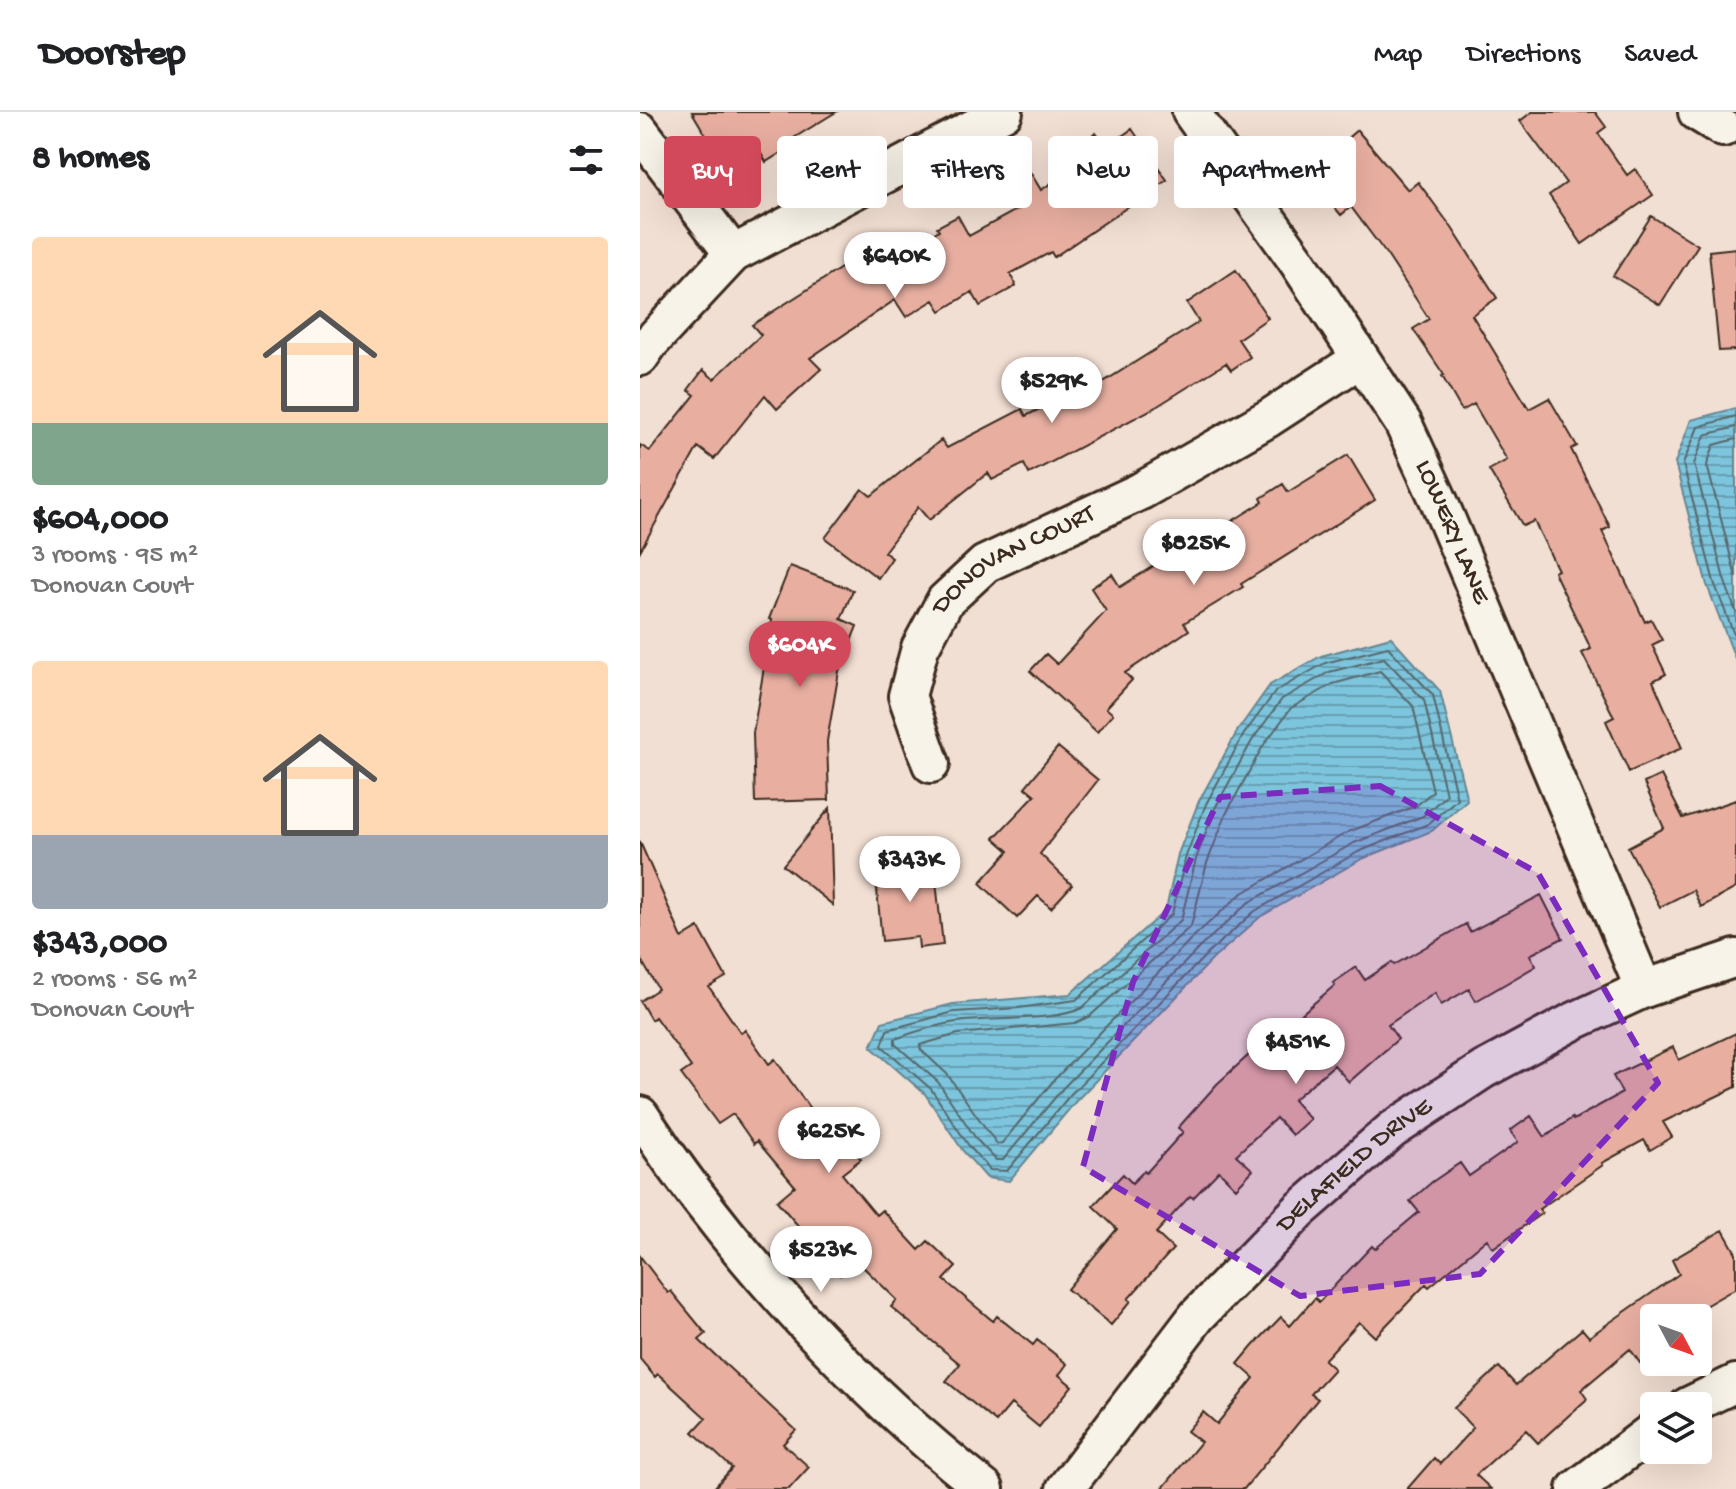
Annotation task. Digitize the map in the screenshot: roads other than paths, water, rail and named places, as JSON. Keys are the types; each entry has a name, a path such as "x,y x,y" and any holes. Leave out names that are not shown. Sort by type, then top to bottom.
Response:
{"street":[{"path":"640,357 733,254 1004,112"},
{"name":"LOWERY LANE","path":"1191,112 1297,261 1403,423 1438,499 1644,989"},
{"path":"640,131 733,254"},
{"name":"DONOVAN COURT","path":"931,764 907,696 920,648 945,601 985,564 1141,491 1269,418 1360,359"},
{"name":"DELAFIELD DRIVE","path":"1065,1489 1197,1316 1300,1210 1392,1130 1483,1070 1572,1022 1644,989 1736,958"},
{"path":"640,1115 675,1169 766,1279 860,1380 949,1461 985,1489"},
{"path":"1712,1394 1736,1383"},
{"path":"1576,1489 1640,1441"}],"water":[{"path":"1736,408 1736,661 1707,585 1675,463 1691,420"},
{"path":"1391,637 1440,691 1467,800 1432,831 1362,859 1260,917 1213,959 1076,1101 1009,1181 987,1178 963,1151 925,1094 871,1047 882,1022 953,1004 1070,994 1166,910 1178,854 1199,801 1238,730 1270,685 1321,656"}]}
